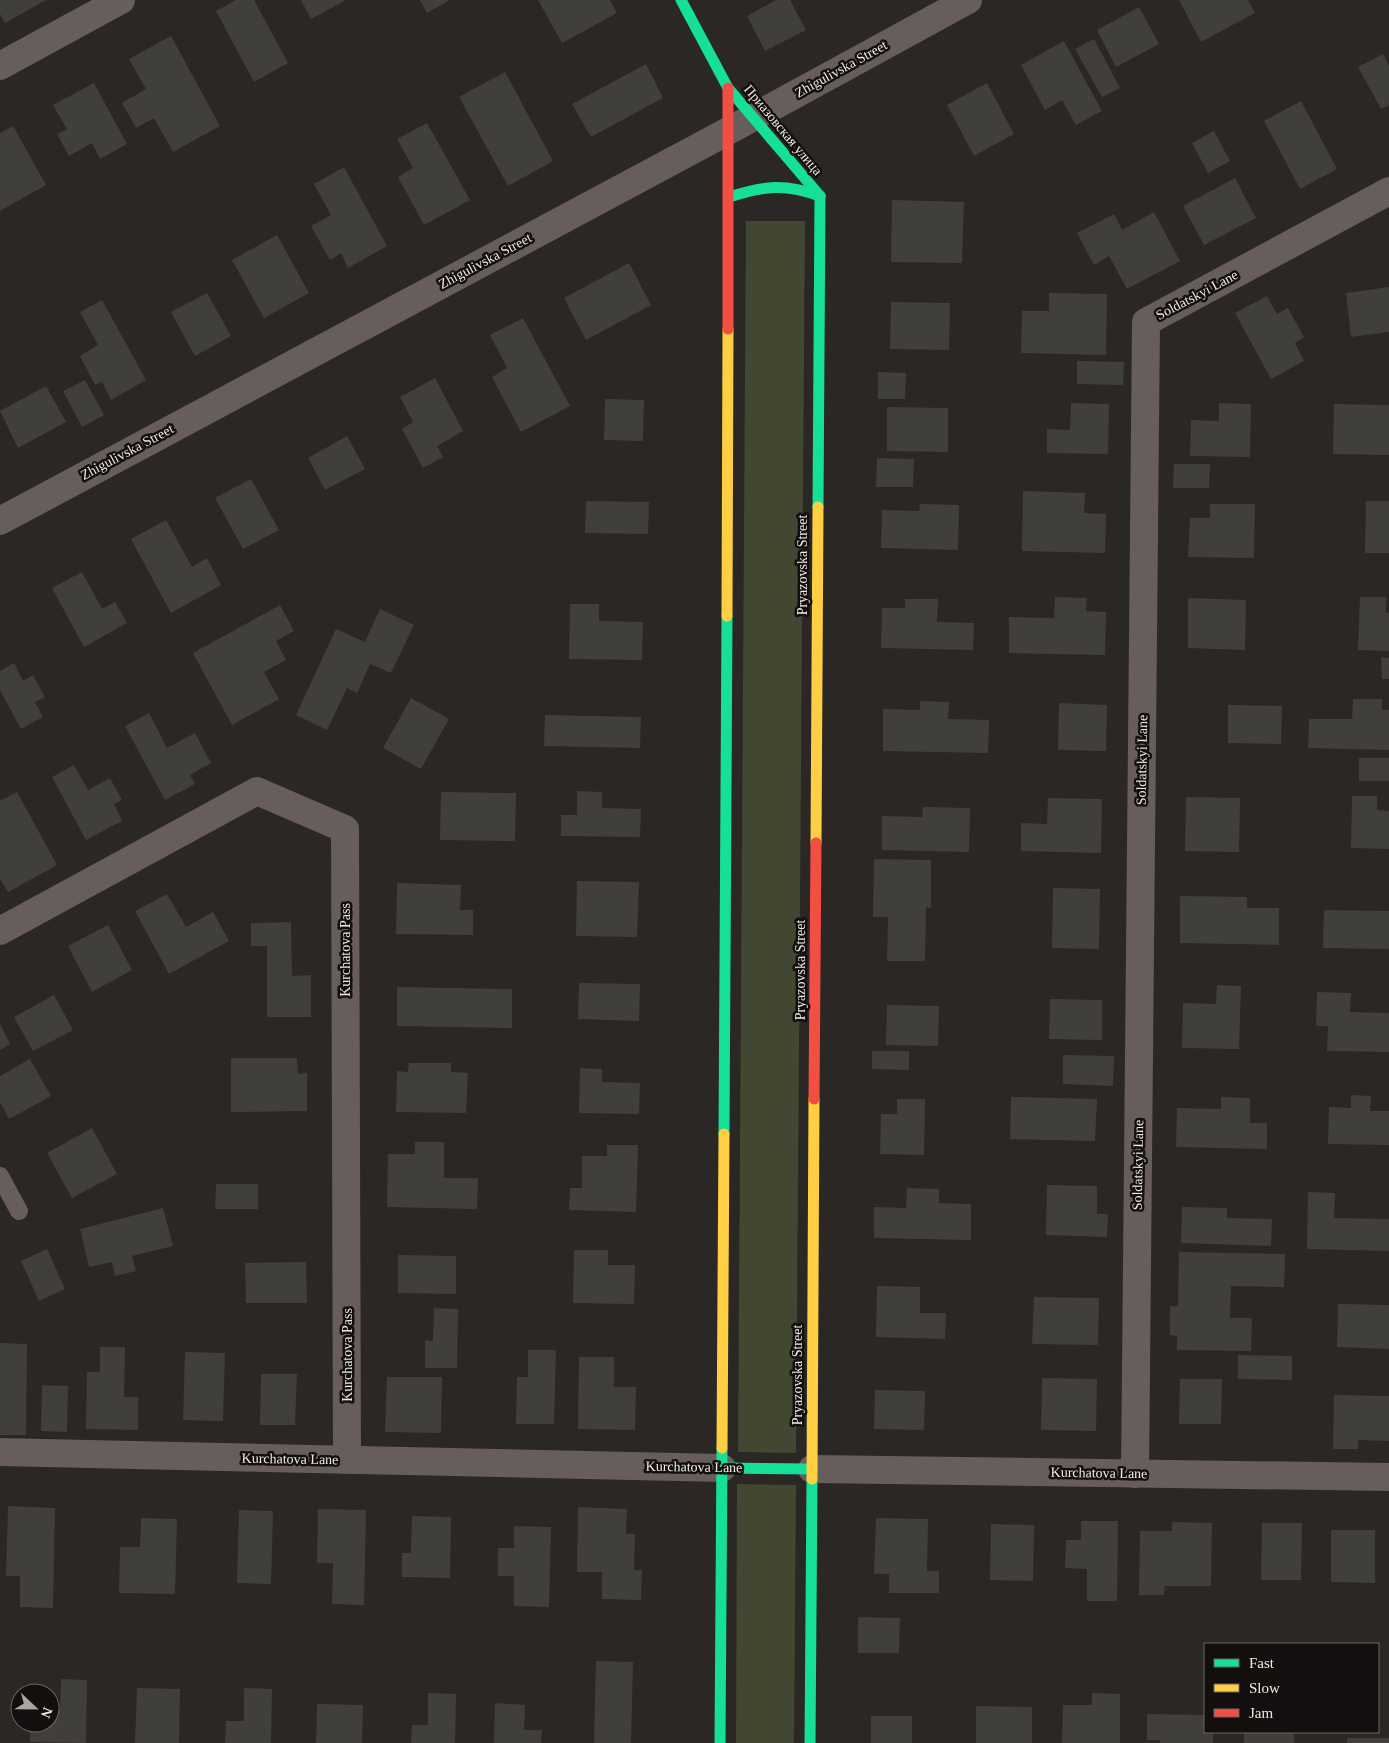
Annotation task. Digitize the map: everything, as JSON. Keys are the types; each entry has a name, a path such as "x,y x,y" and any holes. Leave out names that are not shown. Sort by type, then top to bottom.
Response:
{"street":[{"path":"0,66 121,0"},
{"path":"681,0 728,88"},
{"name":"Zhigulivska Street","path":"0,521 728,131 968,0"},
{"name":"Приазовская улица","path":"728,88 820,196"},
{"name":"Приазовская улица","path":"728,88 729,197 757,188 781,185 797,187 820,196"},
{"name":"Soldatskyi Lane","path":"1135,1474 1146,322 1389,191"},
{"name":"Pryazovska Street","path":"810,1743 820,196"},
{"path":"720,1743 729,197"},
{"name":"Kurchatova Pass","path":"0,931 257,790 345,828 347,1460"},
{"name":"Kurchatova Lane","path":"0,1452 722,1468 1389,1477"}],"lane":[{"path":"0,1176 19,1211"}],"green space":[{"path":"746,221 805,221 796,1453 738,1452"},
{"path":"737,1484 796,1485 794,1743 736,1743"}],"building":[{"path":"0,0 46,0 5,23 0,14"},
{"path":"236,0 254,0 288,63 254,82 216,11"},
{"path":"301,0 346,0 311,19"},
{"path":"420,0 450,0 427,13"},
{"path":"538,0 610,0 617,13 562,43"},
{"path":"776,0 790,0 806,30 765,51 747,16"},
{"path":"1179,0 1248,0 1255,13 1201,42"},
{"path":"1139,7 1159,44 1116,67 1097,30"},
{"path":"171,36 220,126 173,152 154,118 136,128 122,103 146,89 129,59"},
{"path":"1094,39 1120,88 1102,97 1075,49"},
{"path":"1064,41 1102,111 1076,125 1062,100 1045,110 1021,65"},
{"path":"1383,54 1389,66 1389,105 1381,109 1358,67"},
{"path":"646,64 663,98 591,137 572,104"},
{"path":"505,72 553,161 508,186 459,97"},
{"path":"94,83 127,144 100,159 92,143 69,156 57,134 67,129 53,105"},
{"path":"987,83 1014,134 974,156 947,105"},
{"path":"1301,101 1337,169 1300,189 1264,121"},
{"path":"427,123 470,200 424,225 398,177 413,168 397,139"},
{"path":"13,126 46,185 0,211 0,133"},
{"path":"1214,131 1230,161 1208,173 1192,143"},
{"path":"344,167 387,246 348,268 341,253 330,260 311,226 331,215 314,184"},
{"path":"1235,178 1256,218 1204,245 1183,206"},
{"path":"892,200 964,202 962,263 891,262"},
{"path":"1154,212 1180,261 1127,289 1109,256 1094,265 1077,233 1114,214 1122,230"},
{"path":"277,235 309,293 264,318 232,260"},
{"path":"629,263 651,305 586,340 564,298"},
{"path":"1389,287 1389,332 1351,337 1346,293"},
{"path":"207,293 231,336 195,356 171,312"},
{"path":"1049,293 1107,294 1106,355 1021,353 1022,311 1049,311"},
{"path":"1267,296 1277,314 1288,308 1304,337 1295,343 1304,361 1271,379 1235,313"},
{"path":"102,300 146,380 111,400 102,382 95,385 80,356 98,345 80,312"},
{"path":"891,302 950,303 949,350 890,349"},
{"path":"523,318 570,406 521,432 492,377 507,368 490,335"},
{"path":"1077,361 1124,362 1123,385 1077,384"},
{"path":"878,372 906,373 905,399 878,399"},
{"path":"435,378 463,431 437,446 443,457 423,468 402,429 413,422 400,397"},
{"path":"85,380 104,415 82,427 63,391"},
{"path":"46,386 66,422 18,448 0,411"},
{"path":"605,399 644,400 643,441 604,440"},
{"path":"1071,403 1109,404 1108,454 1047,453 1047,429 1070,430"},
{"path":"1219,403 1251,404 1250,457 1190,456 1191,420 1219,421"},
{"path":"1334,404 1389,405 1389,455 1333,454"},
{"path":"887,407 948,408 948,452 887,451"},
{"path":"347,436 365,469 325,490 308,458"},
{"path":"877,458 914,459 913,487 876,487"},
{"path":"1174,464 1210,464 1209,488 1173,488"},
{"path":"251,479 279,530 243,549 215,498"},
{"path":"1023,491 1085,493 1084,513 1106,514 1105,553 1022,551"},
{"path":"586,501 649,502 648,534 585,533"},
{"path":"1366,501 1389,501 1389,553 1365,553"},
{"path":"920,504 959,505 958,550 881,548 882,510 919,511"},
{"path":"1210,504 1255,504 1254,558 1188,557 1190,518 1210,518"},
{"path":"166,520 192,567 207,558 221,585 171,613 131,539"},
{"path":"82,572 102,609 115,602 127,623 84,647 52,588"},
{"path":"1055,597 1087,598 1086,611 1106,612 1105,655 1009,653 1009,617 1054,618"},
{"path":"1360,597 1386,597 1386,612 1389,613 1389,651 1358,650"},
{"path":"1188,598 1246,600 1245,650 1188,648"},
{"path":"905,599 938,599 937,622 974,623 973,650 881,648 882,608 905,608"},
{"path":"570,604 599,604 599,621 643,622 642,660 569,659"},
{"path":"280,605 294,631 276,641 286,660 264,672 279,699 232,725 193,653"},
{"path":"380,609 414,625 391,673 370,664 357,693 347,688 327,730 296,715 336,629 365,642"},
{"path":"1381,657 1389,658 1389,679 1382,679"},
{"path":"14,663 23,681 33,675 45,697 35,702 43,717 21,729 0,690 0,671"},
{"path":"411,698 449,719 421,769 383,748"},
{"path":"1353,699 1382,699 1382,710 1389,710 1389,750 1308,748 1309,719 1352,719"},
{"path":"920,701 949,702 948,719 989,720 988,753 883,751 883,709 920,710"},
{"path":"1059,703 1107,705 1106,751 1058,750"},
{"path":"1228,705 1282,706 1281,744 1228,743"},
{"path":"149,713 167,748 195,733 211,763 190,775 195,784 165,800 125,726"},
{"path":"545,715 641,717 640,748 544,746"},
{"path":"1359,758 1389,758 1389,781 1359,781"},
{"path":"74,765 88,790 110,778 122,800 114,804 122,821 86,840 52,777"},
{"path":"577,791 602,792 602,808 641,809 640,837 561,836 561,815 577,815"},
{"path":"17,792 57,865 8,892 0,879 0,801"},
{"path":"441,792 516,793 515,841 440,840"},
{"path":"1352,796 1377,796 1377,810 1389,811 1389,849 1351,848"},
{"path":"1186,797 1240,798 1239,852 1185,851"},
{"path":"1048,798 1102,799 1101,853 1021,851 1021,823 1047,824"},
{"path":"923,807 970,808 969,852 882,850 882,816 922,817"},
{"path":"874,859 931,860 931,908 926,907 925,961 887,961 888,917 873,917"},
{"path":"577,881 639,882 637,937 576,936"},
{"path":"397,883 461,885 460,910 473,910 473,935 396,934"},
{"path":"1053,888 1100,889 1099,949 1052,948"},
{"path":"167,894 186,927 213,912 229,941 169,974 135,911"},
{"path":"1180,896 1247,897 1247,908 1279,908 1279,945 1180,943"},
{"path":"1324,910 1389,911 1389,949 1323,948"},
{"path":"291,922 292,976 311,975 311,1017 267,1017 267,946 251,946 251,923"},
{"path":"108,925 132,970 92,992 68,946"},
{"path":"579,983 640,984 639,1021 578,1019"},
{"path":"1217,985 1241,986 1239,1049 1182,1048 1183,1003 1216,1004"},
{"path":"397,987 512,989 512,1028 397,1026"},
{"path":"1317,992 1351,993 1350,1012 1389,1013 1389,1052 1327,1051 1328,1026 1316,1026"},
{"path":"54,995 73,1030 33,1051 14,1017"},
{"path":"1050,999 1102,1000 1102,1040 1049,1039"},
{"path":"887,1005 939,1006 938,1046 886,1045"},
{"path":"0,1024 10,1044 0,1050"},
{"path":"872,1051 909,1051 909,1070 872,1069"},
{"path":"1063,1055 1114,1056 1113,1086 1063,1084"},
{"path":"231,1058 297,1058 298,1074 307,1073 307,1111 231,1112"},
{"path":"30,1059 51,1096 9,1119 0,1102 0,1076"},
{"path":"409,1063 451,1063 451,1072 468,1073 466,1113 396,1112 397,1071 408,1072"},
{"path":"580,1068 602,1069 602,1082 640,1083 639,1114 579,1113"},
{"path":"1351,1095 1371,1096 1370,1111 1389,1111 1389,1145 1328,1144 1329,1107 1351,1108"},
{"path":"1011,1097 1097,1099 1095,1141 1010,1139"},
{"path":"1221,1097 1250,1098 1250,1123 1267,1123 1267,1149 1176,1147 1177,1108 1221,1109"},
{"path":"897,1099 925,1099 924,1155 880,1154 881,1114 897,1114"},
{"path":"92,1128 117,1174 72,1198 47,1153"},
{"path":"415,1142 444,1142 444,1178 478,1178 477,1209 387,1207 388,1154 415,1154"},
{"path":"607,1145 638,1145 636,1212 569,1210 570,1188 582,1188 582,1156 607,1156"},
{"path":"216,1184 258,1184 258,1209 215,1209"},
{"path":"1047,1185 1097,1186 1097,1214 1108,1214 1107,1237 1046,1235"},
{"path":"907,1188 939,1189 939,1203 971,1204 971,1240 874,1238 874,1207 906,1208"},
{"path":"1308,1192 1335,1193 1334,1218 1389,1219 1389,1251 1307,1249"},
{"path":"1182,1207 1227,1208 1227,1218 1272,1219 1271,1246 1181,1243"},
{"path":"163,1208 173,1246 132,1256 136,1271 115,1276 112,1262 89,1267 80,1229"},
{"path":"47,1249 65,1289 39,1301 21,1261"},
{"path":"574,1250 608,1250 608,1265 635,1265 634,1304 573,1303"},
{"path":"1179,1252 1285,1254 1284,1287 1231,1286 1230,1318 1252,1318 1251,1351 1177,1350 1177,1336 1170,1335 1170,1306 1178,1306"},
{"path":"398,1255 456,1256 456,1294 398,1293"},
{"path":"306,1262 307,1303 246,1303 245,1263"},
{"path":"877,1286 920,1287 920,1313 946,1313 945,1339 876,1337"},
{"path":"1034,1297 1099,1298 1098,1345 1032,1344"},
{"path":"1338,1304 1389,1305 1389,1349 1337,1347"},
{"path":"434,1308 458,1309 457,1368 425,1368 425,1340 433,1341"},
{"path":"0,1343 27,1344 26,1435 0,1435"},
{"path":"100,1347 125,1347 124,1397 138,1397 138,1430 86,1429 87,1372 100,1372"},
{"path":"528,1350 556,1350 554,1424 516,1424 517,1377 528,1377"},
{"path":"185,1352 225,1353 223,1421 183,1420"},
{"path":"1238,1355 1292,1356 1292,1380 1238,1379"},
{"path":"579,1357 614,1357 614,1387 636,1387 635,1430 578,1429"},
{"path":"261,1374 297,1374 295,1425 260,1425"},
{"path":"387,1377 442,1377 441,1433 385,1432"},
{"path":"1042,1378 1097,1379 1096,1431 1041,1430"},
{"path":"1180,1379 1222,1379 1221,1424 1179,1424"},
{"path":"42,1385 68,1386 67,1432 41,1431"},
{"path":"875,1390 925,1391 924,1430 874,1429"},
{"path":"1334,1395 1389,1396 1389,1441 1358,1440 1358,1449 1333,1449"},
{"path":"8,1506 55,1508 53,1608 20,1607 20,1576 6,1576"},
{"path":"578,1507 627,1509 626,1534 635,1534 634,1570 642,1570 641,1600 602,1599 602,1572 577,1572"},
{"path":"318,1509 366,1510 364,1605 332,1604 333,1563 317,1563"},
{"path":"239,1510 273,1511 271,1584 237,1583"},
{"path":"412,1516 451,1517 450,1578 402,1577 402,1553 411,1553"},
{"path":"141,1518 177,1519 175,1594 119,1593 120,1547 140,1547"},
{"path":"876,1518 928,1519 927,1571 939,1571 939,1593 889,1593 889,1574 874,1574"},
{"path":"1081,1521 1118,1521 1117,1601 1087,1601 1087,1569 1065,1568 1066,1540 1081,1540"},
{"path":"1172,1522 1212,1523 1211,1586 1165,1586 1164,1595 1139,1595 1140,1531 1172,1531"},
{"path":"1262,1523 1302,1523 1301,1580 1261,1580"},
{"path":"991,1524 1034,1525 1033,1581 990,1580"},
{"path":"514,1526 551,1527 549,1607 514,1606 514,1576 498,1576 498,1548 514,1548"},
{"path":"1331,1530 1375,1530 1375,1583 1331,1582"},
{"path":"858,1617 900,1618 899,1653 858,1653"},
{"path":"596,1661 633,1662 631,1743 594,1743"},
{"path":"61,1679 87,1680 86,1743 30,1742 30,1733 60,1733"},
{"path":"137,1688 180,1689 179,1743 135,1743"},
{"path":"244,1688 272,1689 271,1743 225,1743 226,1721 244,1721"},
{"path":"428,1693 456,1694 455,1743 411,1743 412,1725 428,1725"},
{"path":"1092,1693 1120,1694 1120,1743 1062,1743 1063,1705 1092,1705"},
{"path":"495,1703 525,1705 524,1730 542,1730 541,1743 494,1743"},
{"path":"317,1704 363,1705 362,1743 316,1743"},
{"path":"976,1706 1032,1707 1032,1743 976,1743"},
{"path":"1147,1714 1204,1715 1204,1733 1213,1733 1213,1743 1160,1743 1160,1740 1147,1740"},
{"path":"871,1716 912,1716 912,1743 871,1743"},
{"path":"1244,1733 1294,1733 1294,1743 1244,1743"},
{"path":"1347,1738 1389,1738 1389,1743 1347,1743"}],"traffic: fast":[{"path":"681,0 728,88 820,196"},
{"path":"729,197 764,188 796,189 820,196"},
{"path":"818,507 820,196"},
{"path":"724,1134 727,616"},
{"path":"720,1743 722,1448"},
{"path":"722,1468 812,1469"},
{"path":"810,1743 812,1479"}],"traffic: slow":[{"path":"727,616 728,329"},
{"path":"816,843 818,507"},
{"path":"812,1479 814,1099"},
{"path":"722,1448 724,1134"}],"traffic: jam":[{"path":"728,88 728,329"},
{"path":"814,1099 816,843"}]}
